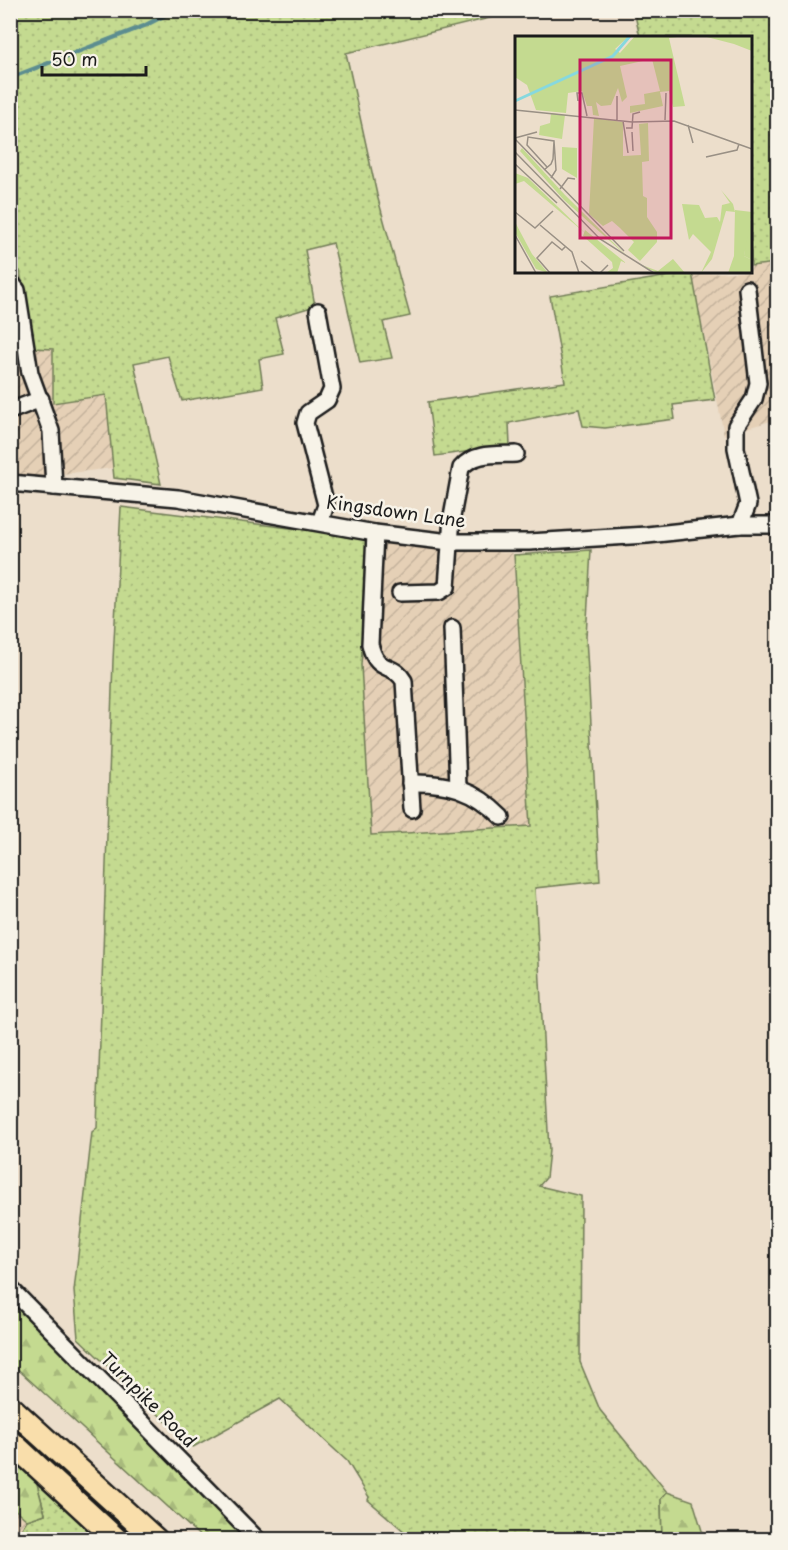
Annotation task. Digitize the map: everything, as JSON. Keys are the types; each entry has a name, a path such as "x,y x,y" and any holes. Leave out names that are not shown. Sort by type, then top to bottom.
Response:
{"highway":[{"path":"10,1407 81,1474 156,1539"},
{"path":"10,1441 117,1539"}],"street":[{"path":"10,281 17,290 23,374 41,399 53,443 54,487"},
{"path":"740,525 748,504 736,448 736,426 740,415 754,399 758,383 747,289"},
{"path":"318,311 332,389 327,400 308,413 305,423 326,505 320,522"},
{"path":"10,411 41,399"},
{"path":"400,593 439,592 447,587 450,542 461,468 466,462 478,457 516,454"},
{"name":"Kingsdown Lane","path":"10,483 178,498 375,533 450,542 529,542 647,536 740,525 777,525"},
{"path":"375,533 370,644 373,657 379,665 396,672 404,681 412,809"},
{"path":"452,628 458,787"},
{"path":"410,783 434,783 458,787 502,817"},
{"name":"Turnpike Road","path":"10,1288 258,1539"}],"shaded area":[{"path":"776,263 777,419 724,435 692,273 752,273 752,266"},
{"path":"20,270 33,347 53,349 53,403 106,395 113,468 36,477 11,474 10,271"},
{"path":"370,538 454,549 513,553 531,826 371,835 361,665"},
{"path":"10,1506 27,1520 45,1514 74,1539 11,1539"}],"green space":[{"path":"10,11 518,11 346,53 377,195 410,316 383,322 392,358 360,363 333,243 305,250 315,306 275,318 284,354 259,359 263,387 182,401 168,356 134,363 161,484 114,478 106,395 53,403 53,349 33,348 20,271 11,271"},
{"path":"634,11 777,11 777,271 776,263 752,266 752,36 640,36"},
{"path":"692,273 715,400 673,405 675,419 605,428 583,426 579,409 509,423 510,446 435,456 428,402 565,382 550,296"},
{"path":"121,507 370,538 361,665 371,835 531,826 514,555 591,550 586,637 600,881 535,888 549,1150 546,1178 539,1186 581,1196 580,1362 600,1410 667,1492 661,1500 662,1539 413,1539 368,1500 369,1497 347,1461 280,1399 193,1447 78,1338 74,1291 92,1132 97,1128 113,660"},
{"path":"10,1300 248,1539 203,1539 11,1363"},
{"path":"10,1457 36,1480 45,1514 27,1520 11,1506"},
{"path":"36,1480 103,1539 34,1539 22,1528 27,1520 45,1514"},
{"path":"667,1492 693,1501 703,1534 702,1539 662,1539 661,1499"}],"waterway":[{"path":"10,78 144,26 175,10"}]}
